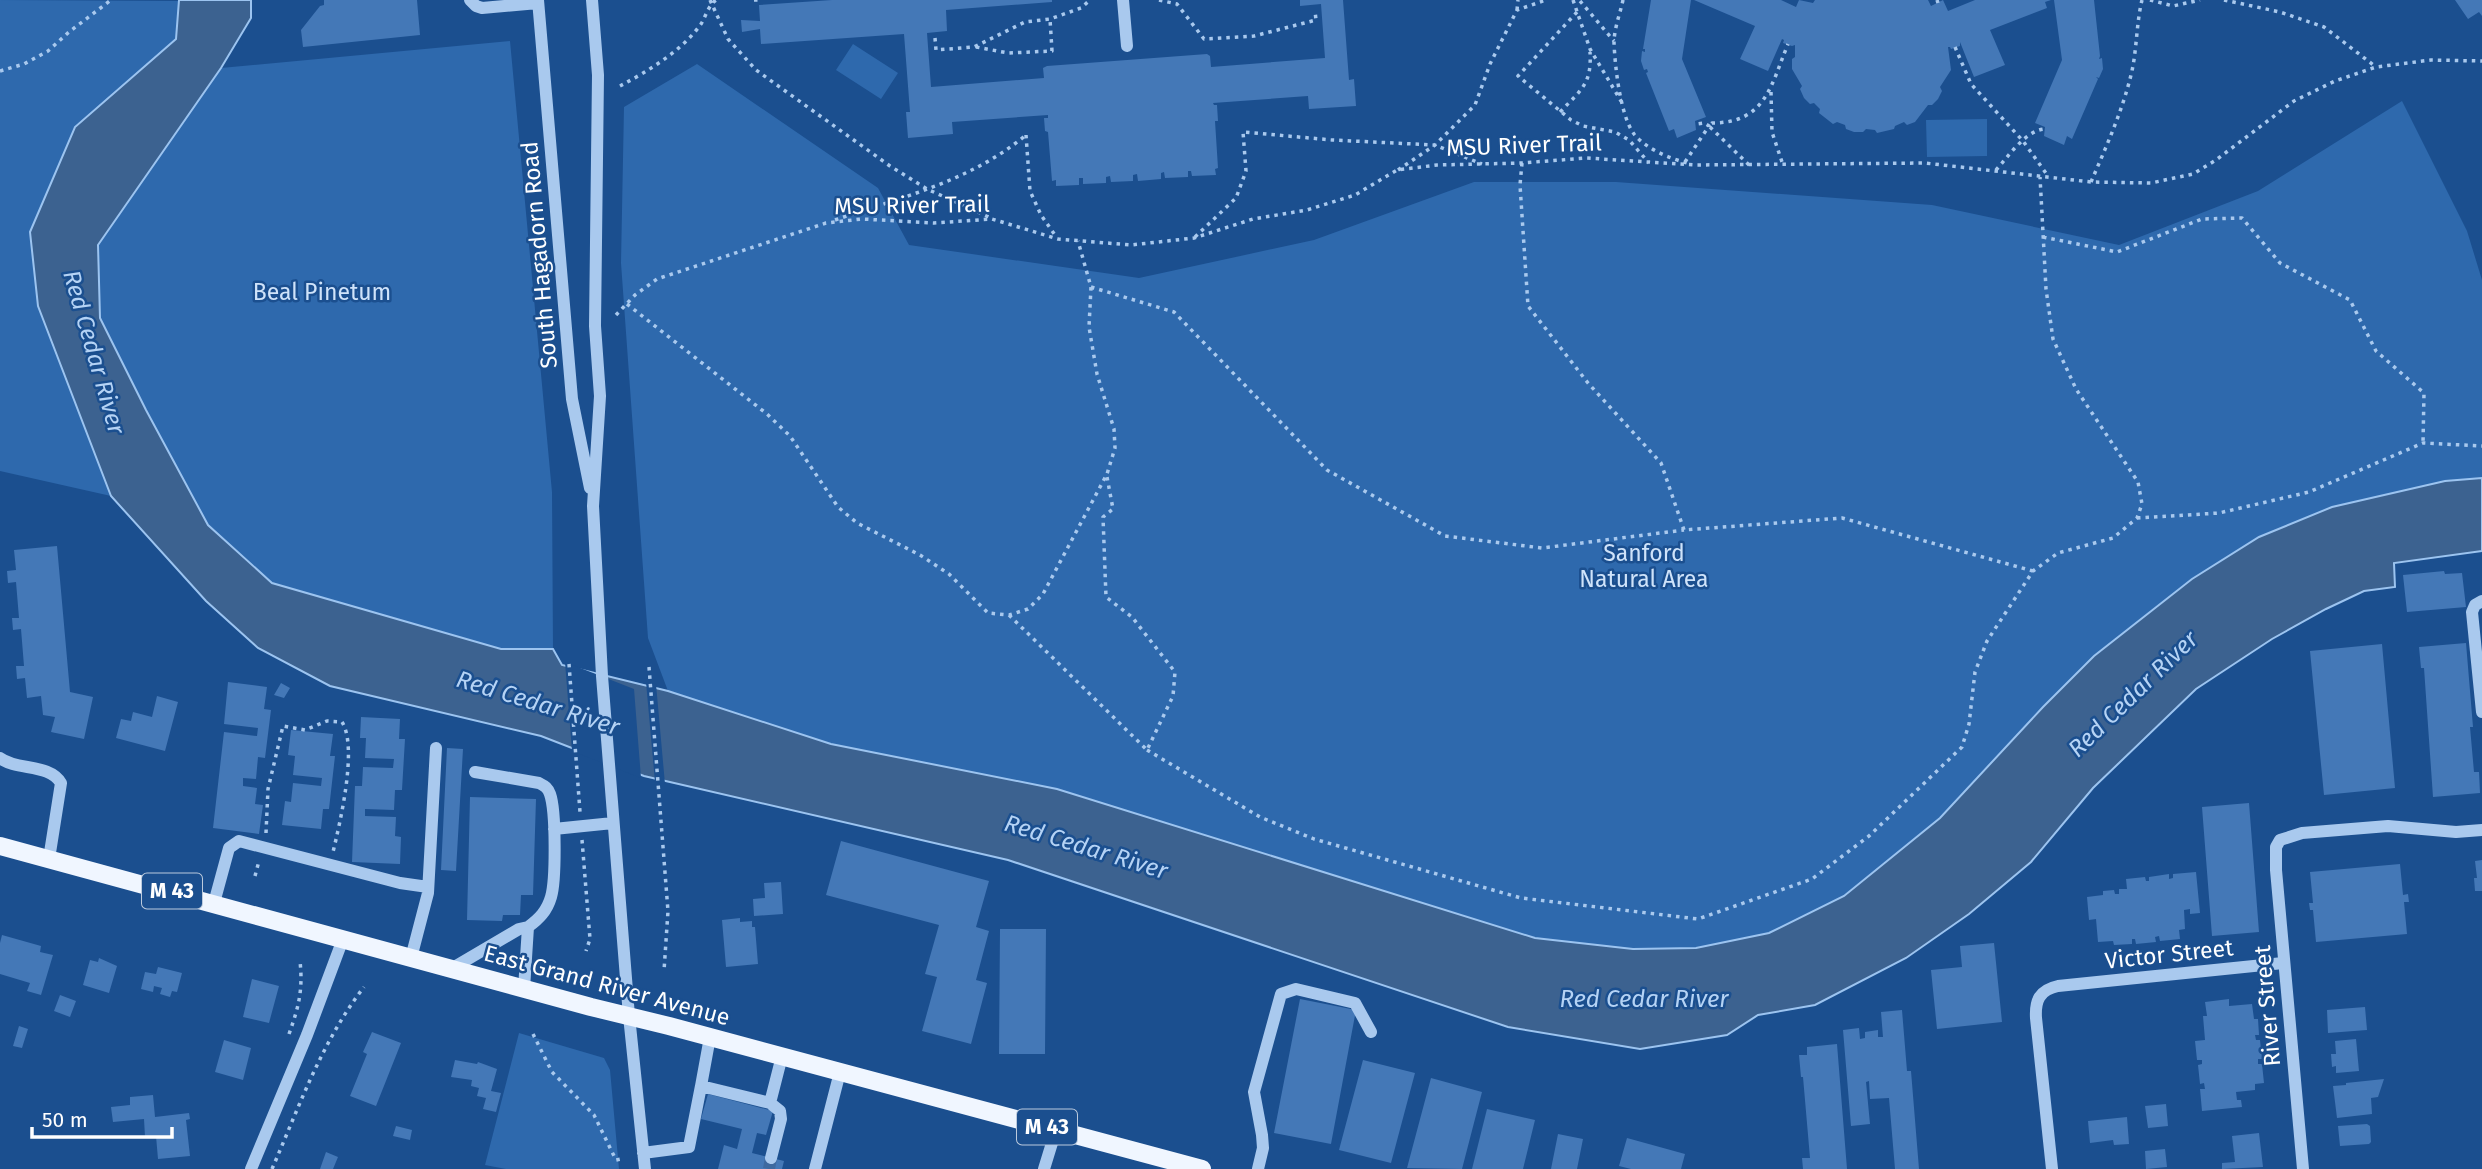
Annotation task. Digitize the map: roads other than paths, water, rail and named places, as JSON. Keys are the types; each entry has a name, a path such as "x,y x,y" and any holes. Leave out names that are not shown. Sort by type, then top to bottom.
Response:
{"main road":[{"name":"East Grand River Avenue","path":"0,846 1194,1168"}],"street":[{"path":"470,0 482,8 538,2"},
{"name":"South Hagadorn Road","path":"592,0 598,75 595,326 600,396 593,506 613,823 645,1169"},
{"path":"1124,0 1127,46"},
{"name":"South Hagadorn Road","path":"538,2 572,399 593,506"},
{"path":"2482,601 2472,612 2482,712"},
{"path":"411,958 428,887 436,748"},
{"path":"0,758 50,773 61,783 49,859"},
{"path":"450,969 519,929 528,927 542,916 551,897 554,829 551,796 546,787 539,783 475,772"},
{"path":"554,829 613,823"},
{"name":"River Street","path":"2302,1169 2283,963 2276,847 2280,840 2302,833 2388,826 2456,832 2482,830"},
{"path":"214,903 229,848 239,841 400,883 428,887"},
{"path":"524,989 528,927"},
{"path":"251,1169 307,1035 343,939"},
{"name":"Victor Street","path":"2052,1169 2036,1006 2040,994 2058,986 2283,963"},
{"path":"1258,1169 1263,1148 1254,1092 1281,994 1296,989 1355,1003 1371,1032"},
{"path":"643,1153 689,1147 710,1037"},
{"path":"770,1103 782,1056"},
{"path":"815,1169 840,1072"},
{"path":"701,1086 770,1103 780,1111 781,1119 771,1157"},
{"path":"1044,1169 1056,1130"}],"water":[{"name":"Red Cedar River","path":"179,0 251,0 251,18 221,68 98,245 100,318 208,525 272,583 501,649 553,649 562,665 668,691 831,744 1057,789 1535,938 1633,949 1696,948 1769,933 1844,896 1940,818 2094,656 2192,579 2259,537 2332,507 2445,481 2482,478 2482,551 2394,563 2395,587 2364,591 2326,609 2272,639 2196,689 2093,788 2031,862 1969,914 1906,958 1815,1005 1758,1015 1727,1035 1640,1049 1508,1027 1008,860 644,776 541,736 330,686 258,648 206,601 111,496 38,306 30,232 75,127 176,39"}],"tunnel":[{"path":"769,1169 771,1158"}],"park label":[{"name":"Beal Pinetum","path":"322,292"},
{"name":"Sanford Natural Area","path":"1644,566"}]}
